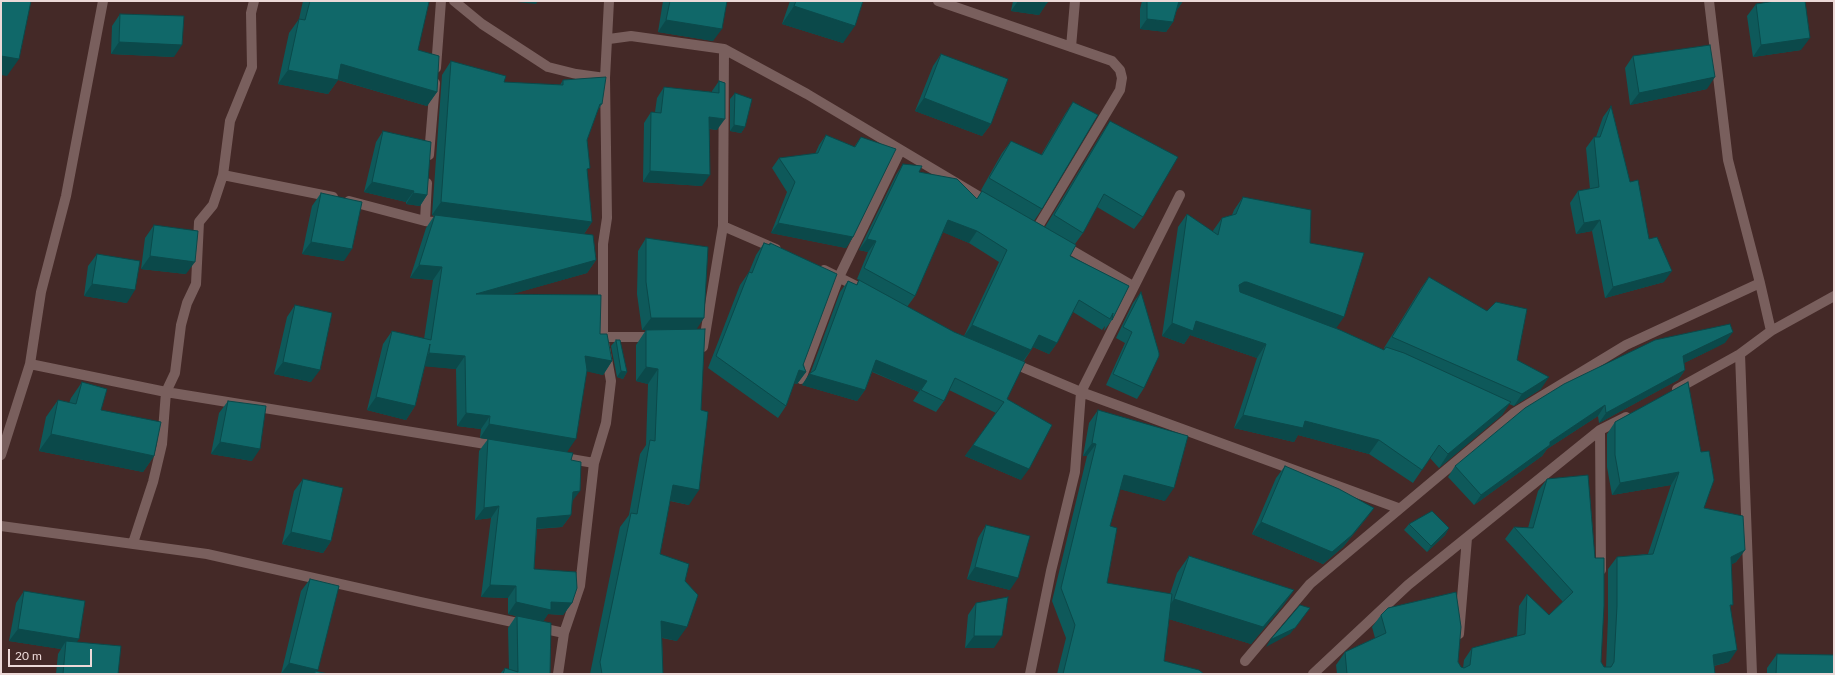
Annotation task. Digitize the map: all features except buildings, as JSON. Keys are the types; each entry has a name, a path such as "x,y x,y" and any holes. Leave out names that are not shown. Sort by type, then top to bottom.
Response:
{"street":[{"path":"1,455 30,364 41,292 66,196 103,1"},
{"path":"133,544 153,482 162,444 166,392 175,373 181,325 187,303 196,284 199,222 212,205 223,175 230,121 252,67 251,13 254,1"},
{"path":"425,221 441,1"},
{"path":"454,1 482,24 548,67 576,74 605,78"},
{"path":"558,674 564,633 580,586 594,463 606,423 611,381 604,337 599,243 607,218 605,78 609,39 609,1"},
{"path":"938,1 1112,61 1120,70 1122,78 1120,90 1040,232 1133,286"},
{"path":"1071,47 1075,1"},
{"path":"1709,1 1728,160 1771,331"},
{"path":"609,39 631,36 724,50 807,94 900,151 996,206"},
{"path":"702,359 701,337 723,226 724,50"},
{"path":"800,379 839,277 900,151"},
{"path":"223,175 343,200 425,221 455,224"},
{"path":"1030,674 1051,571 1075,472 1081,392 1180,195"},
{"path":"723,226 788,254"},
{"path":"817,267 867,292"},
{"path":"1245,661 1310,584 1398,508 1514,414 1626,345 1760,283"},
{"path":"1670,392 1740,354 1771,331 1834,296"},
{"path":"604,337 666,337"},
{"path":"1740,354 1752,674"},
{"path":"1001,358 1081,392 1398,508"},
{"path":"30,364 166,392 509,448"},
{"path":"1500,407 1514,414"},
{"path":"1313,674 1408,585 1600,430 1635,411"},
{"path":"1600,430 1601,579"},
{"path":"548,455 594,463"},
{"path":"1,526 207,554 564,633"},
{"path":"1458,644 1467,538"}]}
